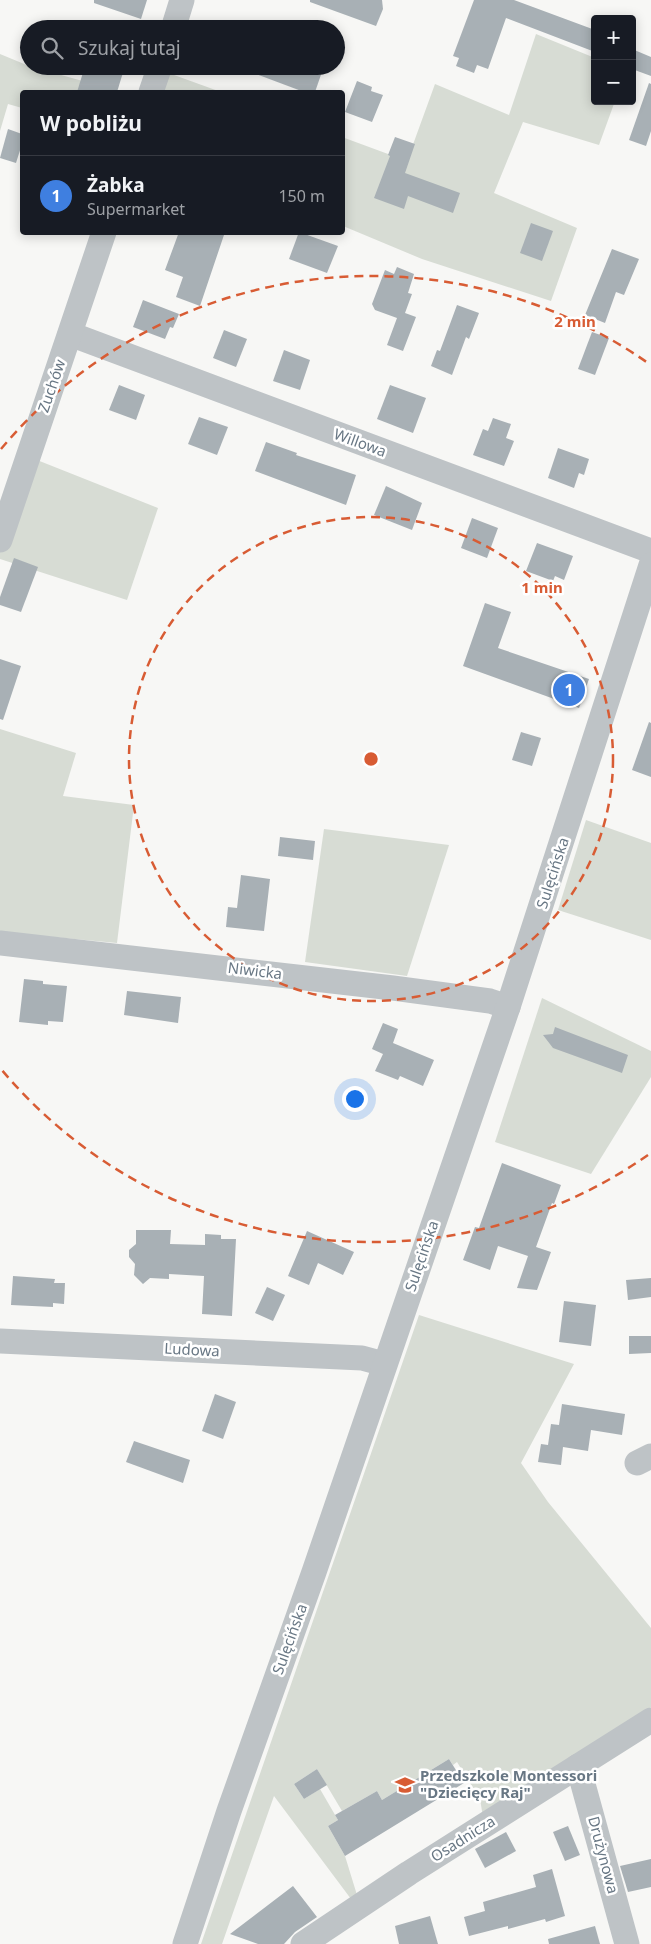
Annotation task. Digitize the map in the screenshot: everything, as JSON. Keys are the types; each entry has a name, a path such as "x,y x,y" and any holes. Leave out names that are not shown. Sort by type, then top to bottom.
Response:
{"street":[{"path":"175,20 182,0"},
{"path":"152,90 157,75"},
{"name":"Zuchów","path":"0,540 103,235"},
{"name":"Willowa","path":"70,334 651,552"},
{"name":"Sulęcińska","path":"185,1944 229,1811 314,1572 508,1006 651,566"},
{"name":"Niwicka","path":"0,943 393,988 508,1006"},
{"name":"Ludowa","path":"0,1341 362,1358 384,1364"},
{"name":"Osadnicza","path":"303,1944 409,1873 651,1720"},
{"name":"Drużynowa","path":"578,1766 627,1944"}],"shaded area":[{"path":"536,34 591,56 591,105 614,105 599,145 523,122 494,193 577,228 551,301 422,259 345,227 345,138 407,161 435,84 509,115"},
{"path":"0,54 20,62 20,75 61,75 115,90 20,90 20,107 8,104 0,131"},
{"path":"160,75 174,75 215,90 149,90"},
{"path":"37,460 158,508 127,600 0,559 0,544"},
{"path":"0,729 76,753 63,796 134,805 117,943 0,932"},
{"path":"586,820 651,843 651,940 558,910"},
{"path":"324,829 449,845 407,976 305,962"},
{"path":"542,998 651,1051 651,1077 591,1174 495,1142"},
{"path":"419,1315 574,1364 521,1463 548,1502 651,1628 651,1707 590,1750 483,1817 480,1799 457,1762 453,1765 449,1759 382,1800 377,1791 342,1811 317,1769 294,1784 304,1799 320,1789 338,1820 328,1826 345,1856 357,1895 351,1899 274,1796 222,1944 201,1944"}],"building":[{"path":"94,0 147,0 141,19 94,3"},
{"path":"310,0 382,0 383,9 376,26 310,2"},
{"path":"474,0 514,0 591,29 591,50 506,18 488,69 477,65 474,73 456,66 459,58 453,56"},
{"path":"636,51 651,57 651,76 636,70"},
{"path":"82,75 122,75 118,90 78,90"},
{"path":"259,75 321,75 316,90 299,90"},
{"path":"357,81 372,87 371,91 383,95 372,122 345,112"},
{"path":"649,83 651,84 651,131 646,146 629,140"},
{"path":"8,129 20,133 20,150 16,163 0,158"},
{"path":"395,137 415,144 405,173 460,193 453,213 408,196 404,209 374,198"},
{"path":"531,223 553,231 542,261 520,253"},
{"path":"178,235 224,235 200,306 176,297 183,277 165,270"},
{"path":"298,235 307,235 338,246 327,273 289,259"},
{"path":"612,249 639,259 624,295 616,292 605,323 585,315"},
{"path":"397,267 414,274 408,293 412,294 405,313 416,317 403,351 387,345 397,318 375,310 372,304 385,270 394,274"},
{"path":"143,300 179,314 173,328 170,327 165,339 133,327"},
{"path":"457,305 479,313 469,339 466,337 452,375 431,366 437,350 440,351"},
{"path":"224,330 247,339 236,367 213,358"},
{"path":"592,332 609,338 595,375 578,369"},
{"path":"284,350 310,360 300,390 273,381"},
{"path":"119,385 145,395 136,420 109,410"},
{"path":"390,385 426,398 413,433 377,419"},
{"path":"199,417 228,427 217,455 188,444"},
{"path":"493,418 511,424 506,438 514,441 504,466 473,455 483,429 488,431"},
{"path":"266,442 297,453 296,455 356,475 346,505 255,471"},
{"path":"558,448 589,459 584,475 579,473 574,488 548,478"},
{"path":"386,486 422,503 412,530 374,515"},
{"path":"472,518 498,528 487,558 461,548"},
{"path":"537,543 573,556 564,580 555,576 553,581 526,571"},
{"path":"14,558 38,567 21,612 0,605 0,597"},
{"path":"485,603 511,612 498,648 589,679 579,708 463,666"},
{"path":"0,659 21,666 3,720 0,719"},
{"path":"649,722 651,723 651,777 632,770"},
{"path":"521,732 541,738 532,766 512,760"},
{"path":"280,837 315,841 313,860 278,856"},
{"path":"241,875 270,879 264,931 226,927 228,907 237,908"},
{"path":"24,979 43,981 43,984 67,986 63,1022 48,1021 48,1025 19,1022"},
{"path":"127,991 181,997 178,1023 124,1015"},
{"path":"383,1023 398,1029 393,1043 434,1060 423,1086 400,1076 398,1080 375,1071 383,1054 372,1049"},
{"path":"555,1027 628,1055 622,1073 553,1048 543,1035 553,1034"},
{"path":"502,1163 561,1185 554,1204 552,1203 536,1247 551,1252 537,1290 517,1288 528,1256 498,1246 490,1270 463,1260 475,1227 479,1228"},
{"path":"136,1230 171,1230 170,1244 205,1245 205,1234 221,1235 221,1239 236,1239 232,1316 202,1314 204,1276 169,1274 169,1279 150,1278 143,1284 134,1275 135,1264 129,1257 129,1250 136,1244"},
{"path":"307,1231 354,1252 343,1275 318,1263 309,1285 288,1276"},
{"path":"13,1276 55,1279 54,1283 65,1283 64,1304 53,1303 53,1307 11,1305"},
{"path":"651,1278 651,1297 628,1300 626,1280"},
{"path":"267,1287 285,1295 273,1321 255,1313"},
{"path":"564,1301 596,1305 591,1346 559,1342"},
{"path":"629,1336 651,1336 651,1353 629,1354"},
{"path":"215,1394 236,1402 223,1439 202,1431"},
{"path":"562,1404 625,1414 622,1435 591,1430 588,1451 563,1447 561,1465 538,1462 541,1444 548,1445 551,1424 559,1425"},
{"path":"134,1441 190,1460 183,1483 126,1462"},
{"path":"449,1759 464,1783 345,1856 328,1826 338,1820 335,1815 377,1791 382,1800"},
{"path":"317,1769 327,1785 304,1799 294,1784"},
{"path":"568,1826 580,1855 565,1861 553,1832"},
{"path":"506,1832 516,1851 485,1868 475,1849"},
{"path":"651,1859 651,1887 628,1892 620,1866"},
{"path":"552,1869 565,1916 546,1922 545,1919 508,1929 508,1926 469,1936 464,1917 485,1911 483,1902 536,1887 533,1875"},
{"path":"293,1886 317,1917 295,1932 284,1944 258,1944 230,1934"},
{"path":"430,1916 438,1944 399,1944 395,1926"},
{"path":"595,1926 600,1944 549,1944 548,1939"}],"place":[{"name":"Żabka","path":"569,690"},
{"name":"Przedszkole Montessori \"Dziecięcy Raj\"","path":"405,1785"}]}
